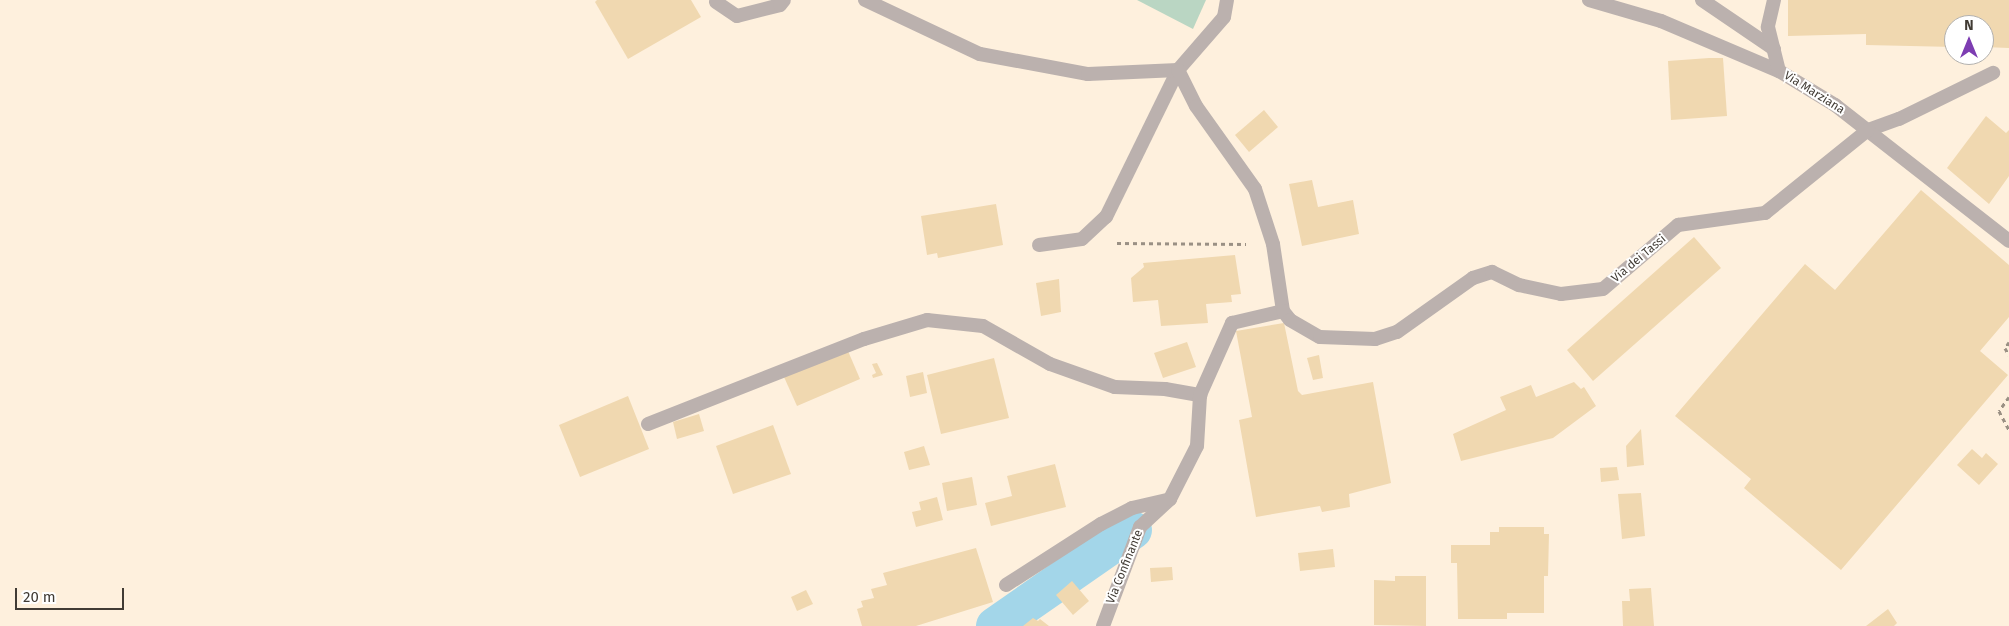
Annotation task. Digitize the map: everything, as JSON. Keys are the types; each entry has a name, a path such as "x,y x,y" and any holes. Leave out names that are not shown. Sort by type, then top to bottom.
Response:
{"street":[{"path":"716,2 737,16 780,5 784,0"},
{"path":"865,0 980,54 1088,74 1178,70"},
{"path":"1039,245 1082,239 1106,217 1178,70 1224,17 1227,0"},
{"name":"Via Marziana","path":"1589,0 1661,21 1779,71 1868,130 2009,241"},
{"path":"1702,0 1774,49"},
{"path":"1774,0 1768,27 1779,71"},
{"path":"1178,70 1196,106 1255,189 1273,244 1283,311"},
{"path":"1868,130 1898,120 1993,73"},
{"name":"Via dei Tassi","path":"1283,311 1290,320 1320,337 1375,339 1397,332 1473,278 1492,272 1519,285 1561,294 1603,289 1678,225 1764,213 1868,130"},
{"name":"Via Confinante","path":"1103,626 1140,527 1170,498 1197,446 1200,395 1232,323 1283,311"},
{"path":"648,424 864,338 927,320 983,326 1050,364 1115,387 1166,389 1200,395"},
{"path":"1006,585 1101,524 1132,508 1170,498"}],"path":[{"path":"1082,239 1117,244 1273,244"},
{"path":"2009,342 2005,348 2009,355"},
{"path":"2009,397 1999,411 2009,430"}],"green space":[{"path":"1137,0 1206,0 1193,29"}],"building":[{"path":"597,0 691,0 701,17 628,59 595,2"},
{"path":"1788,0 2009,0 2009,48 1994,47 1994,15 1944,15 1944,47 1866,45 1866,34 1788,36"},
{"path":"1723,58 1727,116 1671,120 1668,61"},
{"path":"1264,110 1278,127 1249,152 1235,135"},
{"path":"1986,116 2006,133 2009,130 2009,176 1989,204 1947,168"},
{"path":"1312,180 1318,207 1353,200 1359,234 1302,246 1289,184"},
{"path":"1921,190 2009,265 2009,317 1980,351 2008,375 1841,570 1744,488 1751,479 1675,416 1805,264 1835,290"},
{"path":"996,204 1003,245 938,258 937,253 927,255 921,216"},
{"path":"1694,237 1721,268 1593,381 1567,350"},
{"path":"1235,255 1241,294 1231,295 1232,302 1206,304 1208,323 1161,326 1158,300 1133,302 1131,278 1144,267 1143,263"},
{"path":"1059,279 1061,312 1041,316 1036,283"},
{"path":"1284,323 1298,391 1302,395 1373,382 1391,483 1349,494 1350,507 1322,512 1320,506 1256,517 1239,420 1252,417 1236,331"},
{"path":"1187,342 1196,367 1163,378 1154,353"},
{"path":"848,351 860,379 797,406 784,377"},
{"path":"1319,355 1323,378 1313,380 1307,358"},
{"path":"994,358 1009,418 941,434 927,375"},
{"path":"877,363 883,375 873,378 872,375 876,373 872,364"},
{"path":"923,372 927,393 910,397 906,376"},
{"path":"1574,382 1581,389 1584,387 1596,406 1553,438 1461,461 1453,434 1506,410 1500,397 1531,385 1536,397"},
{"path":"628,396 649,449 580,477 559,425"},
{"path":"699,414 704,431 677,439 673,422"},
{"path":"773,425 791,474 733,494 716,446"},
{"path":"1641,429 1644,465 1627,467 1626,446"},
{"path":"924,446 930,465 909,470 904,452"},
{"path":"1972,449 1982,458 1986,453 1998,464 1979,485 1957,465"},
{"path":"1055,464 1066,507 991,526 985,503 1012,496 1007,476"},
{"path":"1617,467 1619,480 1601,482 1600,468"},
{"path":"972,477 977,505 947,511 942,483"},
{"path":"1641,493 1645,536 1622,539 1618,494"},
{"path":"937,497 943,520 916,527 912,512 921,510 919,502"},
{"path":"1499,527 1544,527 1544,534 1549,534 1548,576 1544,576 1544,613 1507,613 1507,619 1458,619 1457,563 1451,563 1451,545 1490,545 1490,532 1499,532"},
{"path":"976,548 993,602 916,626 862,626 857,609 863,607 861,601 874,598 871,589 887,585 883,573"},
{"path":"1333,549 1335,567 1300,571 1298,553"},
{"path":"1172,567 1173,580 1151,582 1150,568"},
{"path":"1395,576 1426,576 1426,626 1374,625 1374,580 1395,581"},
{"path":"1072,581 1089,601 1073,615 1056,595"},
{"path":"1651,588 1654,626 1623,626 1622,601 1630,601 1629,589"},
{"path":"806,590 813,604 797,611 791,597"},
{"path":"1888,609 1897,623 1894,626 1866,626"},
{"path":"1033,618 1038,621 1040,619 1049,626 1023,626"}],"waterway":[{"path":"995,626 1133,530"}]}
